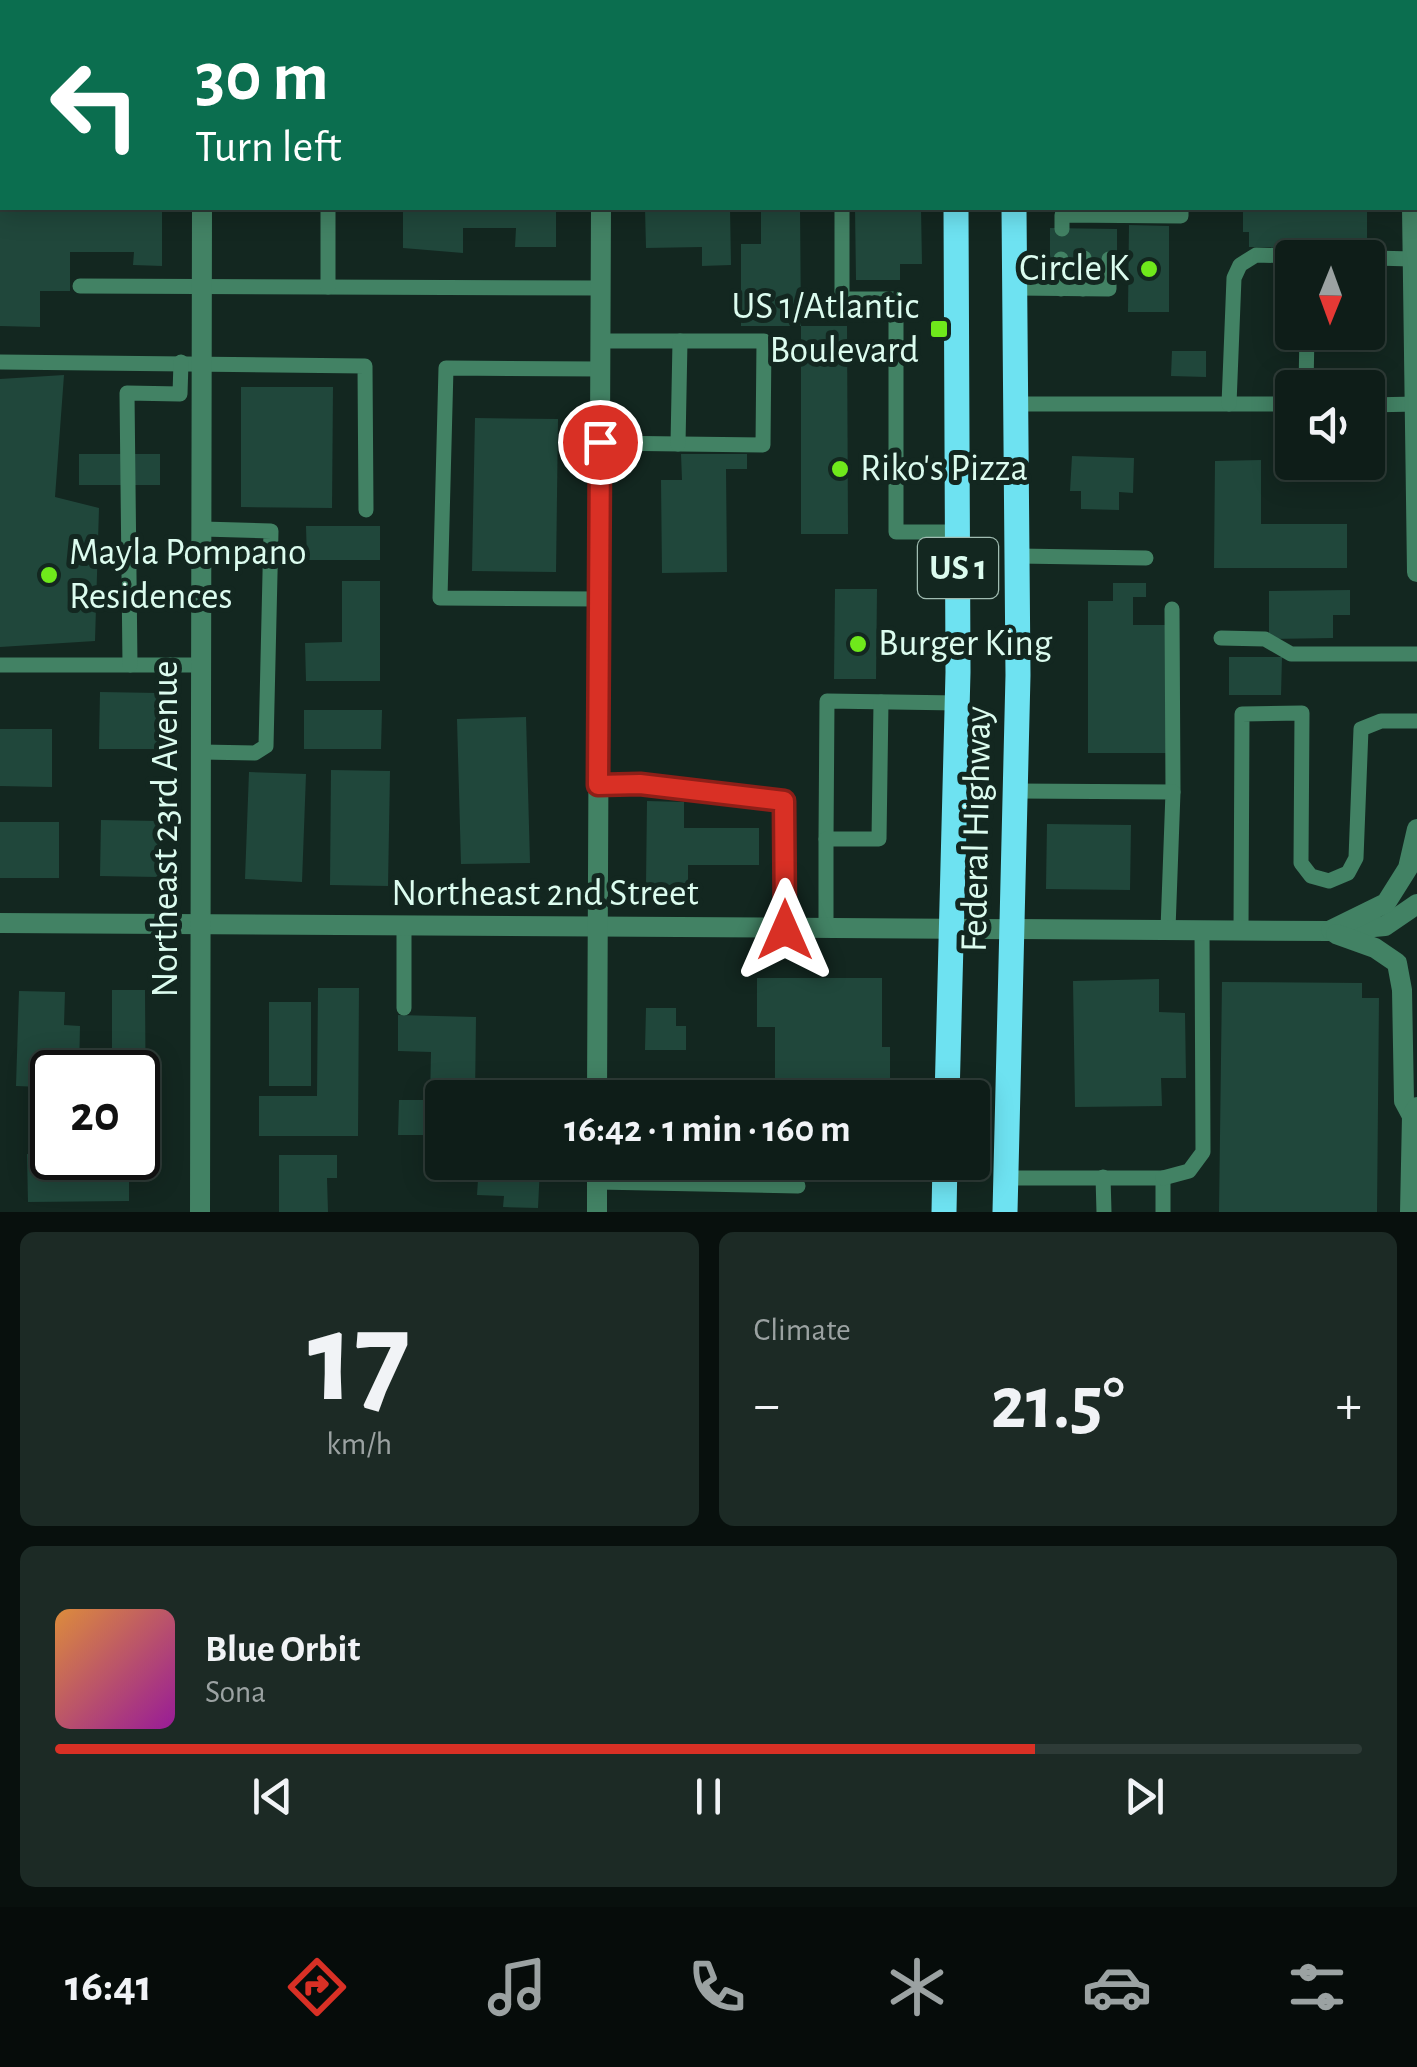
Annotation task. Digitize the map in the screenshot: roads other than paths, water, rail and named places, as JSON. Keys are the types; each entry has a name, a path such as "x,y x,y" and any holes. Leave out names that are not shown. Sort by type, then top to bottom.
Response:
{"main road":[{"name":"Federal Highway","path":"948,1080 958,703 956,210"},
{"name":"Federal Highway","path":"1005,1212 1016,791 1018,404 1014,210"},
{"path":"944,1212 945,1180"}],"street":[{"name":"Northeast 23rd Avenue","path":"200,1212 205,362 202,210"},
{"path":"597,1080 602,210"},
{"path":"1412,210 1417,572"},
{"path":"1330,932 1356,914 1386,902 1408,868 1417,828"},
{"name":"Northeast 2nd Street","path":"0,923 1330,932 1384,926 1417,904"},
{"name":"Northeast 2nd Street","path":"1330,932 1375,948 1398,963 1404,1101 1414,1112"},
{"path":"1410,1212 1414,1112"},
{"path":"597,1180 598,1212"}],"lane":[{"path":"328,210 328,287"},
{"path":"842,210 842,298 896,298 896,532 958,532"},
{"path":"1062,229 1062,215 1097,219 1181,216 1181,210"},
{"path":"1229,404 1234,278 1240,265 1256,255 1275,256"},
{"path":"1061,289 1062,258"},
{"path":"1083,289 1084,258"},
{"path":"1385,258 1412,259"},
{"path":"1016,288 1109,289 1109,259"},
{"path":"80,286 601,288"},
{"path":"600,341 764,341 763,444 600,442"},
{"path":"678,444 680,341"},
{"path":"0,362 365,366 366,510"},
{"path":"130,665 128,393 180,394 181,362"},
{"path":"599,600 440,598 446,368 600,370"},
{"path":"1018,404 1275,404"},
{"path":"1385,404 1416,404"},
{"path":"202,752 255,753 266,746 272,531 204,529"},
{"path":"1018,556 1146,558"},
{"path":"1168,929 1173,792 1172,608"},
{"path":"1221,638 1265,639 1292,654 1417,654"},
{"path":"0,665 203,665"},
{"path":"826,930 827,701 958,703"},
{"path":"826,840 879,838 881,702"},
{"path":"1240,930 1242,714 1302,714 1301,862 1311,876 1329,881 1348,873 1356,858 1361,730 1381,721 1417,721"},
{"path":"598,785 640,784 784,801 785,930"},
{"path":"1016,791 1173,792"},
{"path":"404,928 404,1008"},
{"path":"1006,1178 1163,1178 1189,1171 1203,1152 1202,930"},
{"path":"1103,1178 1104,1212"},
{"path":"1163,1178 1163,1212"},
{"path":"712,1180 798,1186"}],"place":[{"name":"Circle K","path":"1149,269"},
{"name":"US 1/Atlantic Boulevard","path":"939,329"},
{"name":"Riko's Pizza","path":"840,469"},
{"name":"Mayla Pompano Residences","path":"49,575"},
{"name":"Burger King","path":"858,644"}]}
